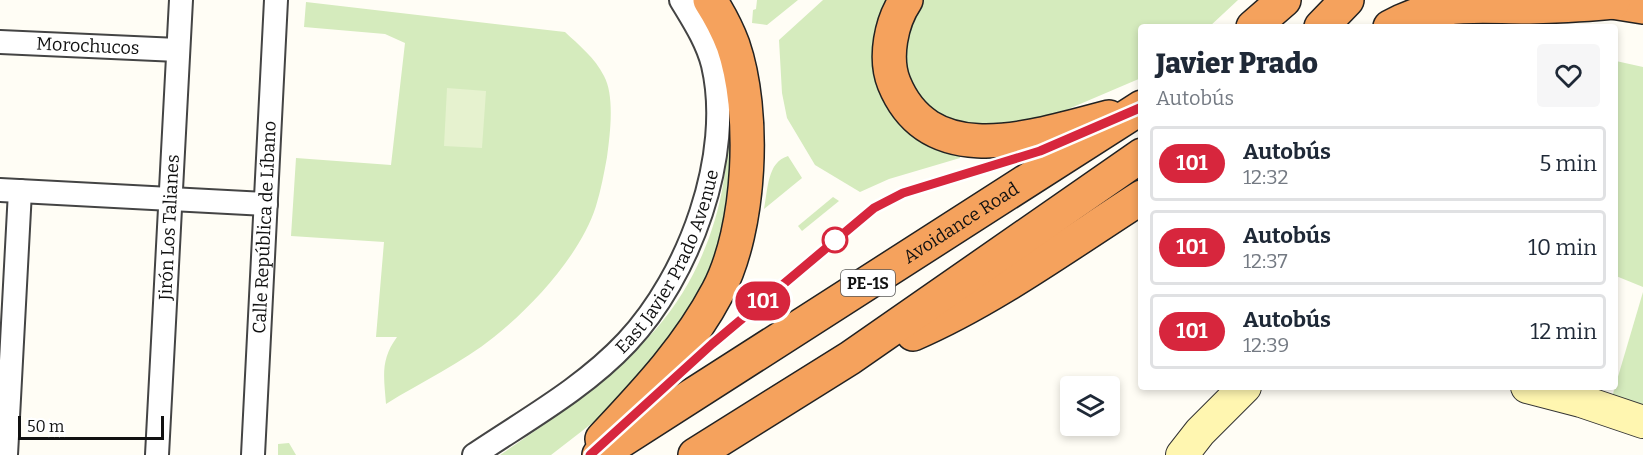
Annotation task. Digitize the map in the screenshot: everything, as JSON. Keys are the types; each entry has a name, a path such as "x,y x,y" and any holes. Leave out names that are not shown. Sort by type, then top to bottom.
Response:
{"highway":[{"path":"587,455 651,386 691,336 719,289 733,250 745,189 747,144 745,105 740,70 732,44 710,0"},
{"path":"906,0 892,37 890,49 892,79 904,103 914,115 934,131 959,139 986,142 1062,129 1138,109"},
{"path":"1256,24 1281,3"},
{"path":"1397,24 1427,11 1461,5 1558,6 1618,3"},
{"name":"Avoidance Road","path":"599,455 1138,110"},
{"name":"PE-1S","path":"695,455 850,358 1138,158"},
{"path":"850,358 896,341 960,311 1138,200"}],"main road":[{"path":"1198,447 1243,390"},
{"path":"1539,390 1581,401 1643,422"}],"street":[{"name":"Jirón Los Talianes","path":"156,455 181,0"},
{"name":"Calle República de Líbano","path":"253,455 276,0"},
{"name":"East Javier Prado Avenue","path":"474,455 598,369 627,342 650,315 670,284 692,237 705,202 715,157 716,88 713,65 704,40 681,0"},
{"name":"Morochucos","path":"0,42 178,50"},
{"path":"6,455 10,190 266,204"}],"green space":[{"path":"757,0 798,0 767,25 752,23"},
{"path":"823,0 894,0 880,43 960,151 960,158 889,179 860,192 815,165 787,118 782,93 779,40"},
{"path":"916,0 1238,0 1212,24 1138,24 1138,79 1052,116 993,129 951,124 907,91 904,20"},
{"path":"306,2 565,32 596,63 604,76 610,94 611,116 607,157 596,206 579,242 554,278 524,310 482,346 386,404 384,369 388,353 397,337 376,337 384,242 291,236 296,158 391,165 405,43 385,34 304,27"},
{"path":"1618,61 1643,67 1643,287 1618,277"},
{"path":"734,76 735,214 680,336 604,414 551,455 500,455 561,412 621,364 656,329 680,297 707,243 719,204 726,166 727,104"},
{"path":"447,88 486,91 482,148 444,146"},
{"path":"788,156 802,178 764,209 772,170 781,159"},
{"path":"833,197 839,201 802,231 798,226"},
{"path":"1643,292 1643,407 1612,397 1614,390 1618,390 1618,377"},
{"path":"289,443 296,455 278,455 278,444"}],"bus line":[{"name":"101","path":"590,455 712,344 874,208 916,188 1040,151 1138,109"}]}
